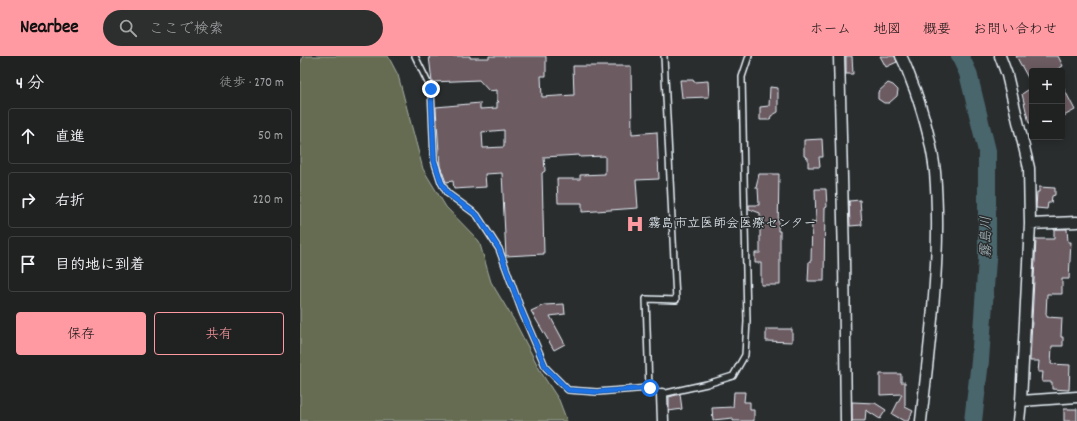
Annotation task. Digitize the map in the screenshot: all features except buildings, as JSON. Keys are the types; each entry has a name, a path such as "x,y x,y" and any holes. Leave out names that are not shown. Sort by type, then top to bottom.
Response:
{"street":[{"path":"839,56 846,421"},
{"path":"901,56 920,105 930,141 935,172 937,242 930,339 921,421"},
{"path":"1000,56 1007,75 1029,168 1030,224 1019,421"},
{"path":"1030,224 1077,222"},
{"path":"662,394 663,421"},
{"path":"1021,401 1077,397"}],"lane":[{"path":"415,56 431,89 434,160 441,182 447,193 477,215 499,249 522,312 546,368 568,390 597,392 650,388 662,394 707,384 733,376 745,355 747,321 742,77 749,56"},
{"path":"650,388 646,299 676,300 664,56"}],"green space":[{"path":"303,56 388,56 398,75 423,169 446,207 479,241 491,282 515,322 542,374 559,400 567,421 300,421 300,65"}],"waterway":[{"name":"霧島川","path":"960,56 968,73 987,151 987,259 980,361 973,421"}],"place":[{"name":"霧島市立医師会医療センター","path":"635,224"}],"route":[{"path":"431,89 434,160 441,182 447,193 477,215 499,249 522,312 546,368 568,390 597,392 650,388"}]}
